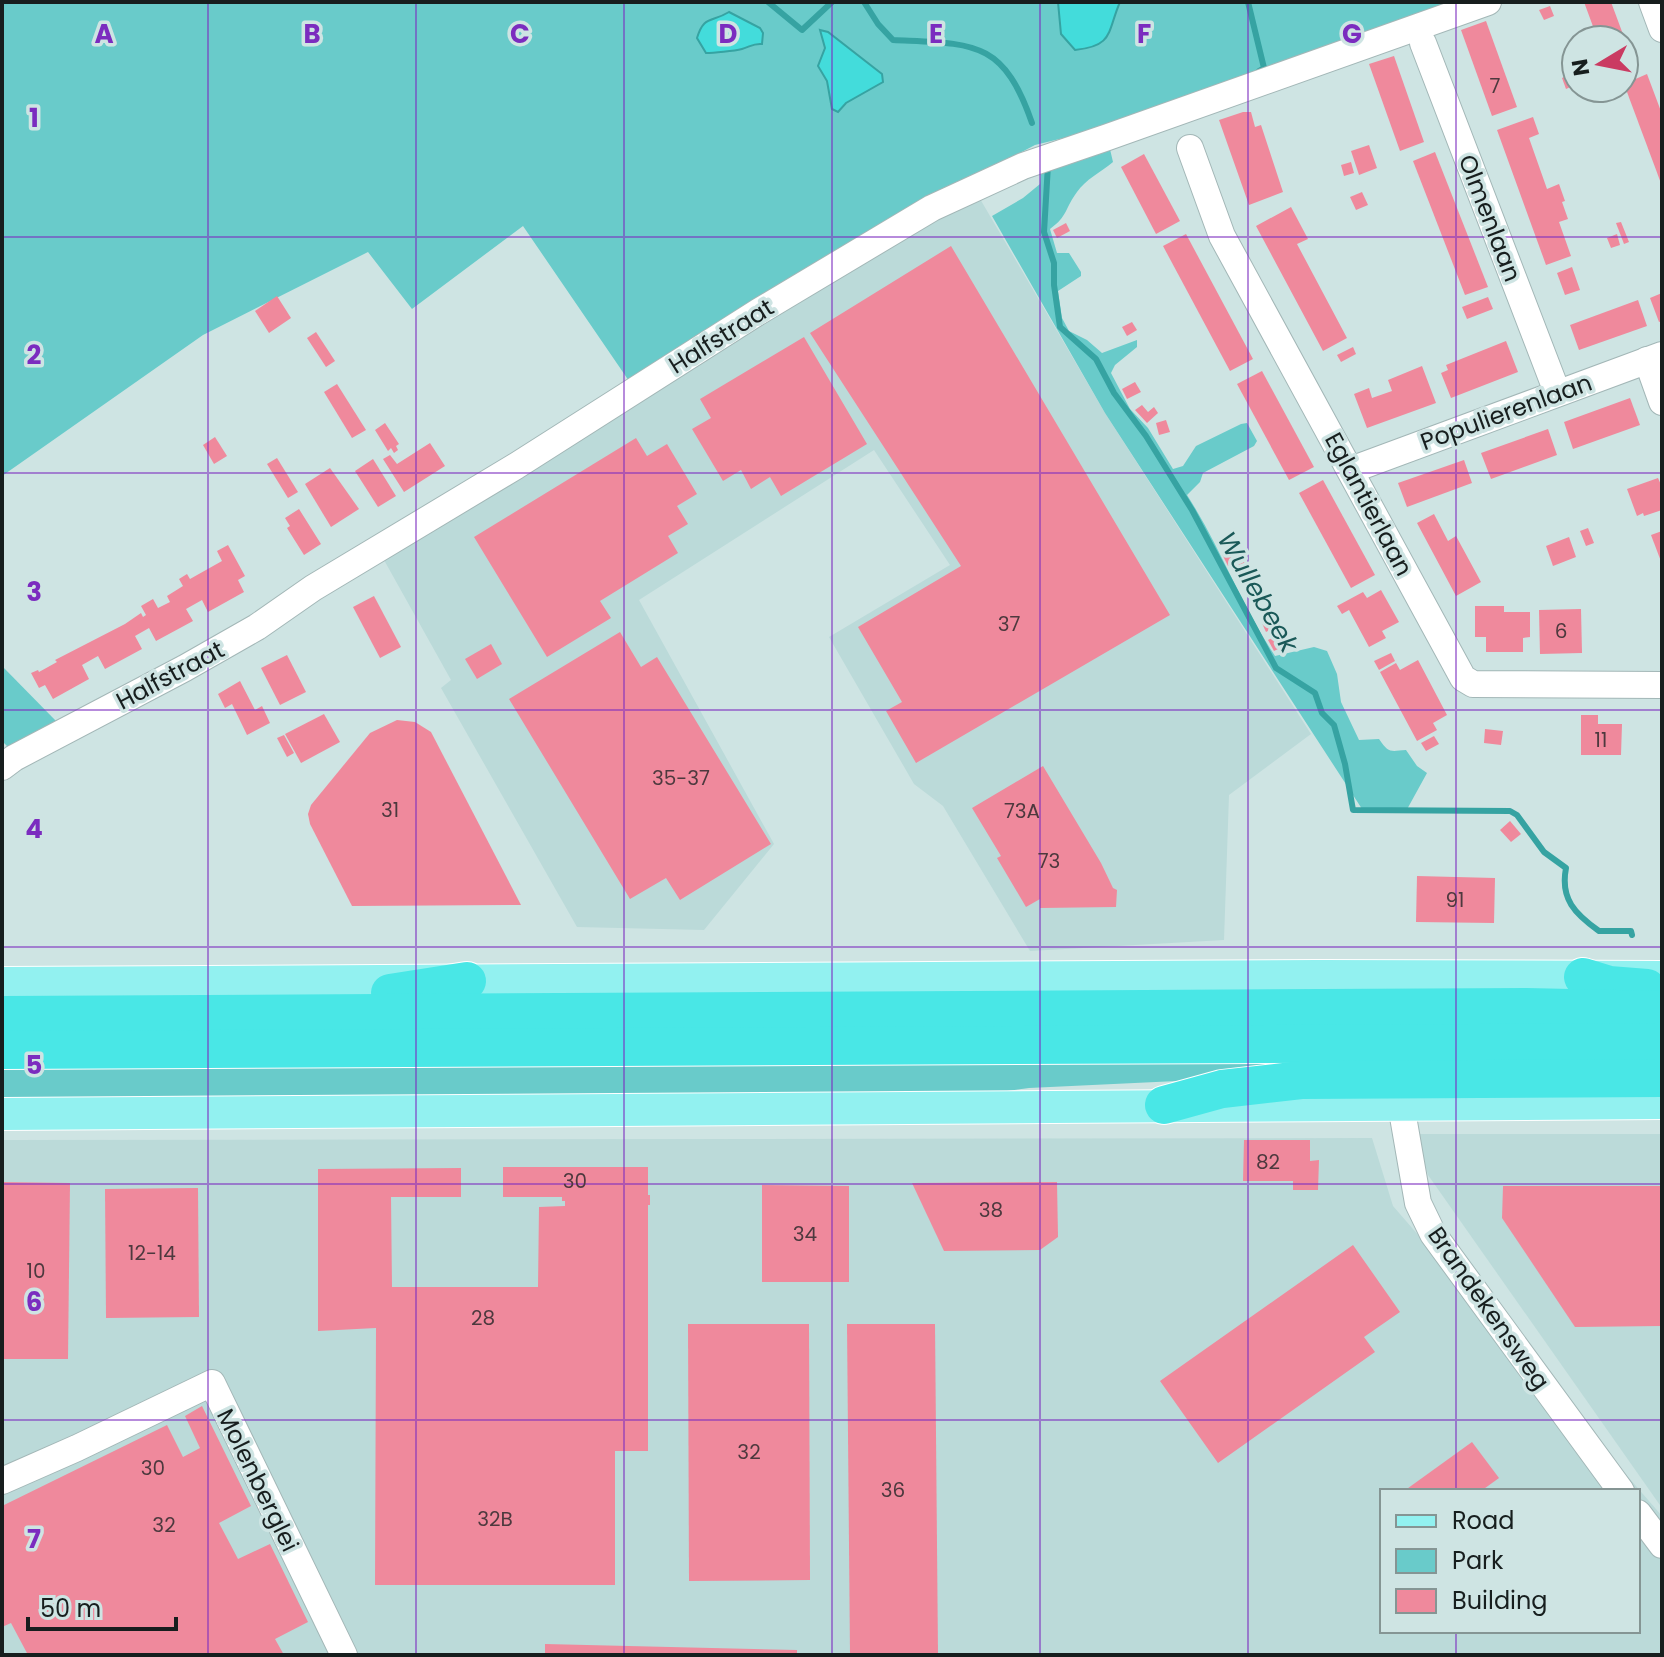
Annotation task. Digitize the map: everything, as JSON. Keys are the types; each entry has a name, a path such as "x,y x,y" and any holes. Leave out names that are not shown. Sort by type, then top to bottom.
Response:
{"highway":[{"path":"1583,977 1609,985 1662,989"},
{"path":"282,1014 337,997 418,990 467,981"},
{"path":"2,1015 1510,1007 1662,1010"},
{"path":"2,1050 1662,1042"},
{"path":"1164,1105 1222,1089 1301,1080 1662,1078"}],"main road":[{"path":"2,983 1662,977"},
{"path":"2,1114 1662,1103"}],"street":[{"name":"Halfstraat","path":"2,767 257,627 313,588 516,466 758,312 932,208 1044,158 1488,2"},
{"path":"1652,2 1662,29"},
{"name":"Olmenlaan","path":"1423,43 1557,392"},
{"name":"Eglantierlaan","path":"1190,148 1222,236 1463,678 1473,684 1662,685"},
{"path":"1654,358 1662,402"},
{"name":"Populierenlaan","path":"1351,470 1654,358"},
{"name":"Brandekensweg","path":"1401,1105 1418,1203 1433,1234 1620,1489"},
{"name":"Molenberglei","path":"2,1481 212,1383 344,1655"},
{"path":"1640,1516 1662,1545"}],"shaded area":[{"path":"1058,2 1120,2 1103,41 1075,50 1061,34"},
{"path":"729,12 760,28 762,44 706,53 697,38 702,26"},
{"path":"820,30 828,32 882,74 883,82 846,103 838,112 832,109 827,81 818,66 825,48"},
{"path":"969,180 1105,413 1311,734 1229,795 1224,940 1030,951 943,806 914,784 829,637 950,565 874,450 639,600 774,844 704,930 577,927 441,688 451,680 384,560 629,381"},
{"path":"1416,1134 1662,1134 1662,1508 1428,1175"},
{"path":"1372,1138 1393,1206 1639,1489 1380,1489 1380,1633 1640,1633 1640,1491 1662,1516 1662,1655 2,1655 2,1140"}],"green space":[{"path":"2,2 1465,2 1088,132 1035,145 969,180 629,381 523,226 412,309 368,252 203,335 2,476"},
{"path":"1109,145 1113,162 1080,188 1063,216 1050,229 1057,253 1069,253 1081,272 1081,276 1058,291 1062,318 1069,331 1087,340 1102,353 1137,340 1137,347 1115,365 1111,373 1130,409 1148,428 1173,469 1183,466 1196,446 1247,423 1257,441 1254,446 1203,473 1200,482 1187,495 1275,656 1314,647 1327,651 1337,674 1341,702 1359,740 1379,739 1391,750 1406,750 1417,766 1427,773 1405,813 1364,812 1105,413 992,216 1040,184 1041,166"},
{"path":"2,666 56,721 9,748 2,741"},
{"path":"1662,1058 1029,1088 942,1100 2,1103 2,1064"}],"building":[{"path":"1584,2 1611,2 1619,24 1592,24"},
{"path":"1550,6 1554,16 1544,20 1539,10"},
{"path":"1486,21 1517,107 1492,116 1461,30"},
{"path":"1394,56 1424,142 1400,151 1369,64"},
{"path":"1647,74 1662,114 1662,186 1631,104 1640,104 1640,77"},
{"path":"1251,112 1255,127 1261,125 1283,192 1249,205 1219,120"},
{"path":"1533,117 1539,134 1529,138 1547,189 1559,184 1568,219 1559,222 1571,256 1546,265 1497,130"},
{"path":"1369,145 1377,168 1359,175 1351,151"},
{"path":"1435,152 1488,287 1465,295 1413,161"},
{"path":"1144,154 1180,221 1156,234 1121,167"},
{"path":"1351,162 1354,173 1344,176 1341,165"},
{"path":"1362,192 1368,205 1356,210 1350,197"},
{"path":"1291,207 1308,239 1297,244 1347,338 1323,351 1256,226"},
{"path":"1621,222 1629,242 1624,244 1616,223"},
{"path":"1066,223 1070,231 1057,238 1053,230"},
{"path":"1186,234 1253,359 1230,371 1163,246"},
{"path":"1617,234 1620,245 1611,248 1607,238"},
{"path":"951,246 1170,615 916,763 886,711 902,702 858,627 961,566 810,333"},
{"path":"1572,267 1580,290 1565,295 1557,273"},
{"path":"1662,293 1662,321 1659,322 1650,298"},
{"path":"277,296 291,318 269,333 255,311"},
{"path":"1488,297 1493,309 1467,319 1462,307"},
{"path":"1638,300 1647,326 1579,350 1570,325"},
{"path":"1132,322 1137,330 1127,336 1122,327"},
{"path":"316,332 335,361 326,367 307,338"},
{"path":"804,337 867,444 781,496 770,477 751,489 741,470 723,481 692,429 711,418 700,399"},
{"path":"1506,341 1518,372 1451,398 1441,373 1448,370 1446,365"},
{"path":"1353,347 1356,354 1341,362 1337,355"},
{"path":"1422,366 1436,403 1367,428 1354,394 1369,388 1372,398 1392,391 1388,380"},
{"path":"1262,371 1314,467 1289,480 1237,384"},
{"path":"1135,382 1141,392 1127,399 1122,389"},
{"path":"337,384 366,430 352,438 324,392"},
{"path":"1630,398 1640,425 1573,449 1564,422"},
{"path":"1142,405 1148,412 1154,407 1158,413 1147,423 1135,410"},
{"path":"1166,420 1170,432 1159,435 1156,423"},
{"path":"385,423 399,444 394,453 391,448 388,451 375,430"},
{"path":"1548,429 1557,455 1491,479 1481,453"},
{"path":"215,437 227,456 214,464 203,445"},
{"path":"636,438 647,456 667,444 697,494 677,506 688,524 668,536 678,553 600,601 611,618 547,657 474,537"},
{"path":"430,443 445,466 404,492 383,459 390,455 397,464"},
{"path":"277,458 298,492 288,498 267,464"},
{"path":"373,459 396,496 378,507 355,471"},
{"path":"1464,460 1472,483 1407,507 1398,483"},
{"path":"330,468 359,509 331,527 305,484"},
{"path":"1658,478 1662,487 1662,510 1637,516 1627,489"},
{"path":"1323,480 1375,575 1351,588 1299,493"},
{"path":"299,509 321,544 304,555 287,528 290,526 285,518"},
{"path":"1434,514 1448,541 1456,536 1481,582 1456,596 1417,523"},
{"path":"1588,528 1594,543 1586,546 1580,531"},
{"path":"1662,531 1662,564 1651,535"},
{"path":"1569,537 1576,557 1553,566 1546,546"},
{"path":"228,545 245,576 238,580 244,592 208,612 202,600 186,609 193,621 156,641 149,628 135,636 142,649 105,669 98,656 82,665 89,679 53,699 45,685 39,688 31,673 39,672 141,613 143,617 146,615 141,606 153,599 158,608 170,602 167,596 183,586 179,579 187,574 190,579 222,561 217,551"},
{"path":"1234,548 1240,560 1228,566 1222,554"},
{"path":"1244,562 1248,571 1237,577 1232,568"},
{"path":"1381,590 1399,622 1382,631 1386,638 1369,647 1349,610 1342,614 1337,606 1363,592 1367,598"},
{"path":"374,596 401,647 380,658 353,607"},
{"path":"1475,606 1504,606 1504,612 1530,612 1530,637 1523,638 1523,652 1486,652 1486,637 1475,637"},
{"path":"1581,609 1582,653 1540,654 1539,610"},
{"path":"1269,616 1275,627 1266,632 1261,621"},
{"path":"620,632 641,667 657,657 771,844 680,900 666,878 630,899 509,699"},
{"path":"1278,635 1284,646 1274,651 1268,640"},
{"path":"491,644 502,664 477,679 465,659"},
{"path":"1391,653 1395,661 1379,670 1374,661"},
{"path":"287,655 306,692 280,705 261,668"},
{"path":"1418,660 1447,715 1433,723 1437,730 1417,741 1380,672 1396,663 1400,670"},
{"path":"240,681 255,710 262,706 270,723 247,735 232,704 225,708 218,694"},
{"path":"324,714 340,742 301,763 285,734"},
{"path":"1581,715 1598,715 1598,724 1622,724 1621,755 1581,755"},
{"path":"397,720 415,722 431,732 521,905 352,906 310,824 308,814 311,805 370,733"},
{"path":"1485,729 1503,731 1501,745 1484,743"},
{"path":"284,735 294,753 287,757 277,738"},
{"path":"1434,736 1439,744 1426,751 1421,743"},
{"path":"1043,766 1113,888 1117,890 1116,907 1040,908 1040,899 1026,907 997,858 1001,856 972,808"},
{"path":"1510,821 1521,834 1511,842 1500,830"},
{"path":"1417,876 1495,878 1494,923 1416,922"},
{"path":"1244,1140 1310,1140 1310,1161 1319,1160 1318,1190 1293,1190 1293,1181 1243,1181"},
{"path":"503,1167 648,1167 648,1451 615,1451 615,1585 375,1585 376,1328 318,1331 318,1169 461,1168 461,1197 391,1197 392,1287 538,1287 539,1207 565,1206 565,1201 562,1197 503,1197"},
{"path":"2,1182 70,1183 68,1359 2,1359"},
{"path":"1057,1182 1058,1237 1040,1250 944,1251 912,1183"},
{"path":"762,1185 849,1186 849,1282 762,1282"},
{"path":"1503,1186 1662,1186 1662,1326 1575,1327 1502,1218"},
{"path":"198,1188 199,1317 106,1318 105,1189"},
{"path":"1353,1245 1400,1312 1364,1337 1375,1352 1218,1463 1160,1381"},
{"path":"688,1324 809,1324 810,1580 689,1581"},
{"path":"847,1324 935,1324 938,1655 850,1655"},
{"path":"202,1406 251,1506 219,1523 238,1559 270,1544 308,1622 275,1639 284,1655 28,1655 11,1623 2,1627 2,1506 167,1425 183,1457 200,1448 185,1416"},
{"path":"1472,1442 1499,1478 1484,1489 1407,1489"},
{"path":"545,1644 797,1650 797,1655 545,1655"}],"waterway":[{"name":"Wullebeek","path":"768,2 802,30 832,2"},
{"name":"Wullebeek","path":"864,2 893,40 964,46 996,61 1021,95 1032,123"},
{"path":"1248,2 1264,68 1259,71"},
{"name":"Wullebeek","path":"1048,165 1044,232 1054,263 1060,327 1096,359 1114,393 1146,436 1192,510 1276,668 1315,693 1322,713 1334,725 1353,810 1510,811 1517,815 1544,852 1566,868 1565,889 1576,912 1599,931 1631,931 1632,935"}]}
